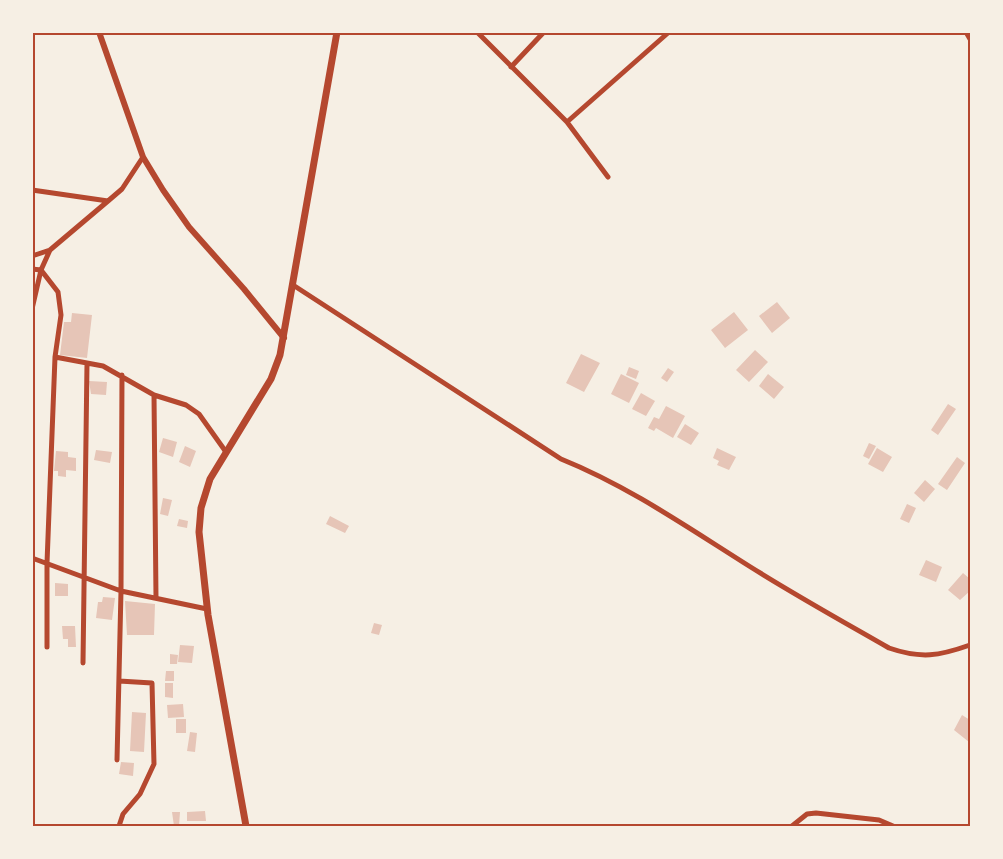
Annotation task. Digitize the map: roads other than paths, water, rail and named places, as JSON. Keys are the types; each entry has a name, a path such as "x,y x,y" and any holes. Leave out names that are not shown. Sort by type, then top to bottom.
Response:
{"main road":[{"path":"246,826 207,609 200,524 201,508 210,479 271,379 284,338 337,32"}],"street":[{"path":"99,32 143,157 189,227 284,338"},
{"path":"477,32 567,122 608,177"},
{"path":"511,67 544,32"},
{"path":"567,122 669,32"},
{"path":"966,32 970,39"},
{"path":"32,256 50,250 122,189 143,157"},
{"path":"32,190 108,201"},
{"path":"32,309 41,270 50,250"},
{"path":"32,269 41,270 58,292 60,304 55,357 47,563 47,647"},
{"path":"293,285 561,459 599,474 628,490 779,585 890,648 908,655 926,657 970,645"},
{"path":"55,357 102,366 154,395 186,405 199,414 226,452"},
{"path":"83,663 87,363"},
{"path":"117,760 121,591 122,376"},
{"path":"154,395 156,598"},
{"path":"32,558 121,591 207,609"},
{"path":"119,681 152,682 154,764 140,794 123,814 119,826"},
{"path":"792,826 808,814 816,813 879,820 893,826"}]}
